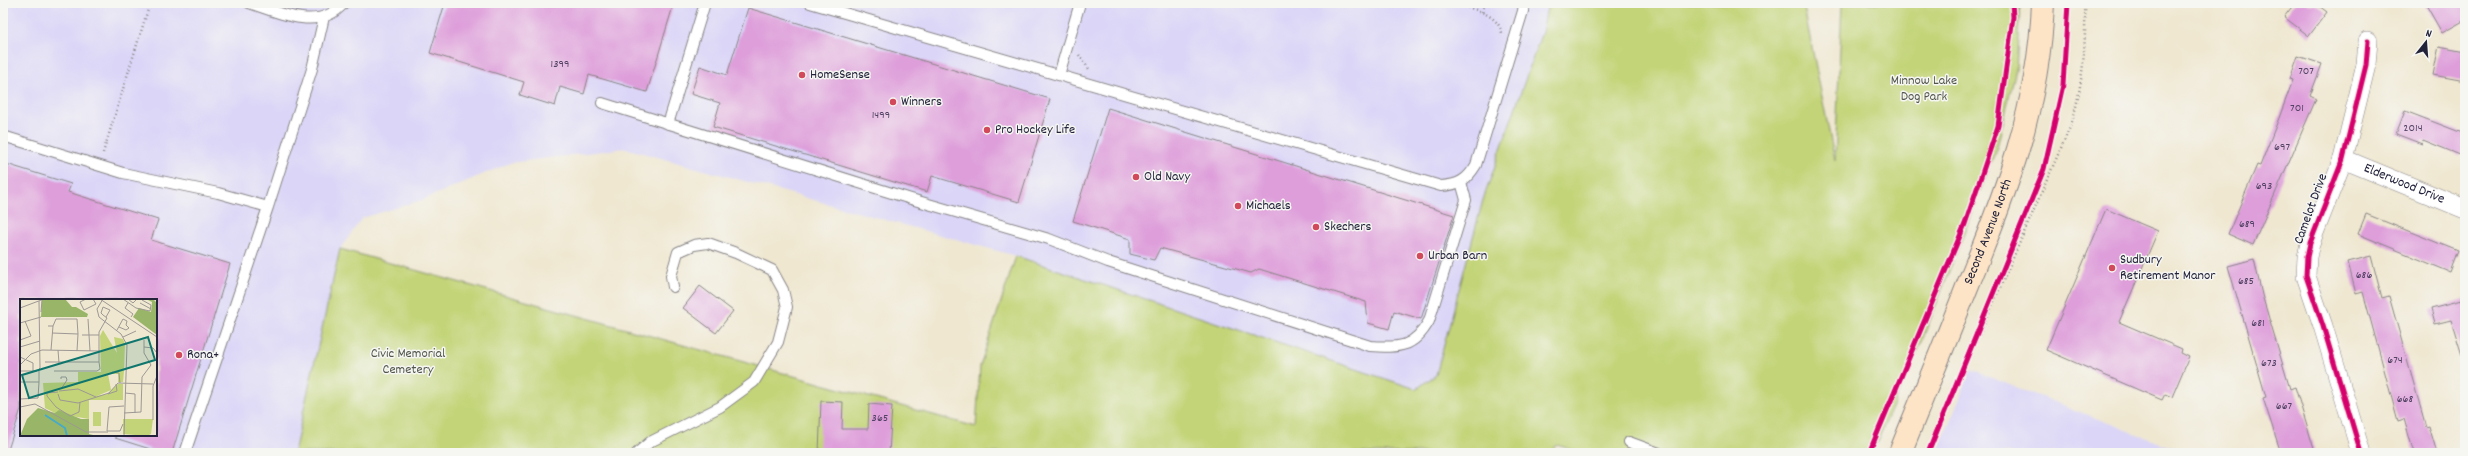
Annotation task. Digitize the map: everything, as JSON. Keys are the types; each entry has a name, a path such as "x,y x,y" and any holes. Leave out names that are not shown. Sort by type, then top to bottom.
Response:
{"main road":[{"name":"Second Avenue North","path":"1900,453 2009,182 2033,92 2042,38 2043,3"}],"street":[{"name":"Camelot Drive","path":"2360,453 2324,326 2306,276 2307,257 2310,243 2343,159 2366,65 2368,41"},
{"name":"Elderwood Drive","path":"2343,159 2465,209"}],"lane":[{"path":"249,3 295,18 324,17 344,3"},
{"path":"668,124 705,3"},
{"path":"810,3 1441,186 1461,182 1469,177 1476,165 1523,11 1524,3"},
{"path":"1059,76 1080,3"},
{"path":"185,453 268,207 312,69 324,17"},
{"path":"602,103 911,199 1049,239 1108,262 1370,346 1396,348 1421,336 1429,321 1466,200 1461,182"},
{"path":"3,136 123,173 218,192 268,207"},
{"path":"637,453 650,442 720,406 754,382 778,342 787,307 783,290 772,270 736,253 708,244 694,245 678,252 671,276 673,287"},
{"path":"1629,442 1659,453"}],"path":[{"path":"99,165 150,3"},
{"path":"1452,3 1482,12 1493,18 1501,29 1502,37"},
{"path":"1482,12 1485,3"},
{"path":"1929,453 2071,125 2079,97 2086,28 2085,3"},
{"path":"1929,453 2041,176"}],"shaded area":[{"path":"3,3 1548,3 1542,32 1483,200 1436,375 1416,389 1016,256 625,148 510,163 422,200 362,218 340,249 294,453 3,453"},
{"path":"1971,370 2176,449 2174,453 1937,453"}],"green space":[{"path":"1548,3 1803,3 1835,161 1842,3 2020,3 2016,69 1997,147 1922,341 1872,453 1583,453 1557,445 1550,453 294,453 340,249 976,427 980,366 1016,256 1416,389 1436,375 1483,200 1542,32"}],"building":[{"path":"445,3 674,3 647,92 589,75 584,94 560,87 555,106 520,95 524,82 430,53"},
{"path":"2295,3 2315,3 2327,12 2309,36 2284,17"},
{"path":"2425,3 2465,3 2465,20 2442,33"},
{"path":"748,8 1050,99 1019,202 932,176 927,192 713,127 720,103 691,94 700,66 727,75"},
{"path":"2439,46 2465,51 2465,81 2433,75"},
{"path":"2298,56 2322,64 2310,96 2316,99 2253,245 2228,234 2257,165 2260,166 2279,118 2293,80 2290,79"},
{"path":"1108,108 1454,215 1421,319 1394,311 1389,329 1368,323 1366,302 1259,269 1251,273 1160,248 1154,260 1130,254 1130,239 1073,221"},
{"path":"2405,111 2465,134 2465,144 2460,155 2423,140 2422,144 2396,134"},
{"name":"Rona+","path":"3,163 71,184 68,192 158,220 151,240 230,264 172,453 163,453 115,438 115,436 157,436 157,299 20,299 20,412 7,453 3,453"},
{"name":"Sudbury Retirement Manor","path":"2106,209 2158,231 2119,322 2182,349 2181,353 2189,357 2172,397 2165,394 2162,400 2046,350"},
{"path":"2366,214 2458,251 2450,272 2358,234"},
{"path":"2371,256 2382,298 2389,296 2426,427 2429,426 2437,453 2414,453 2404,419 2398,421 2363,292 2356,294 2348,262"},
{"path":"2254,259 2262,295 2290,389 2295,387 2314,449 2301,453 2281,453 2263,398 2266,397 2228,266"},
{"path":"700,286 733,311 716,333 683,308"},
{"path":"2465,300 2465,355 2462,355 2451,320 2435,324 2431,309"},
{"path":"821,401 843,402 842,429 868,429 869,404 892,406 889,453 819,453"}],"cycle path":[{"path":"1869,453 1965,224 1998,126 2013,17 2012,3"},
{"path":"1928,453 2044,169 2063,85 2068,3"},
{"path":"2361,453 2323,326 2306,276 2307,257 2310,243 2343,159 2366,65 2368,41"}],"place":[{"name":"HomeSense","path":"802,75"},
{"name":"Winners","path":"893,102"},
{"name":"Pro Hockey Life","path":"987,130"},
{"name":"Old Navy","path":"1136,177"},
{"name":"Michaels","path":"1238,206"},
{"name":"Skechers","path":"1316,227"},
{"name":"Urban Barn","path":"1420,256"},
{"name":"Sudbury Retirement Manor","path":"2112,268"},
{"name":"Rona+","path":"179,355"}],"park label":[{"name":"Minnow Lake Dog Park","path":"1924,90"},
{"name":"Civic Memorial Cemetery","path":"408,362"}]}
